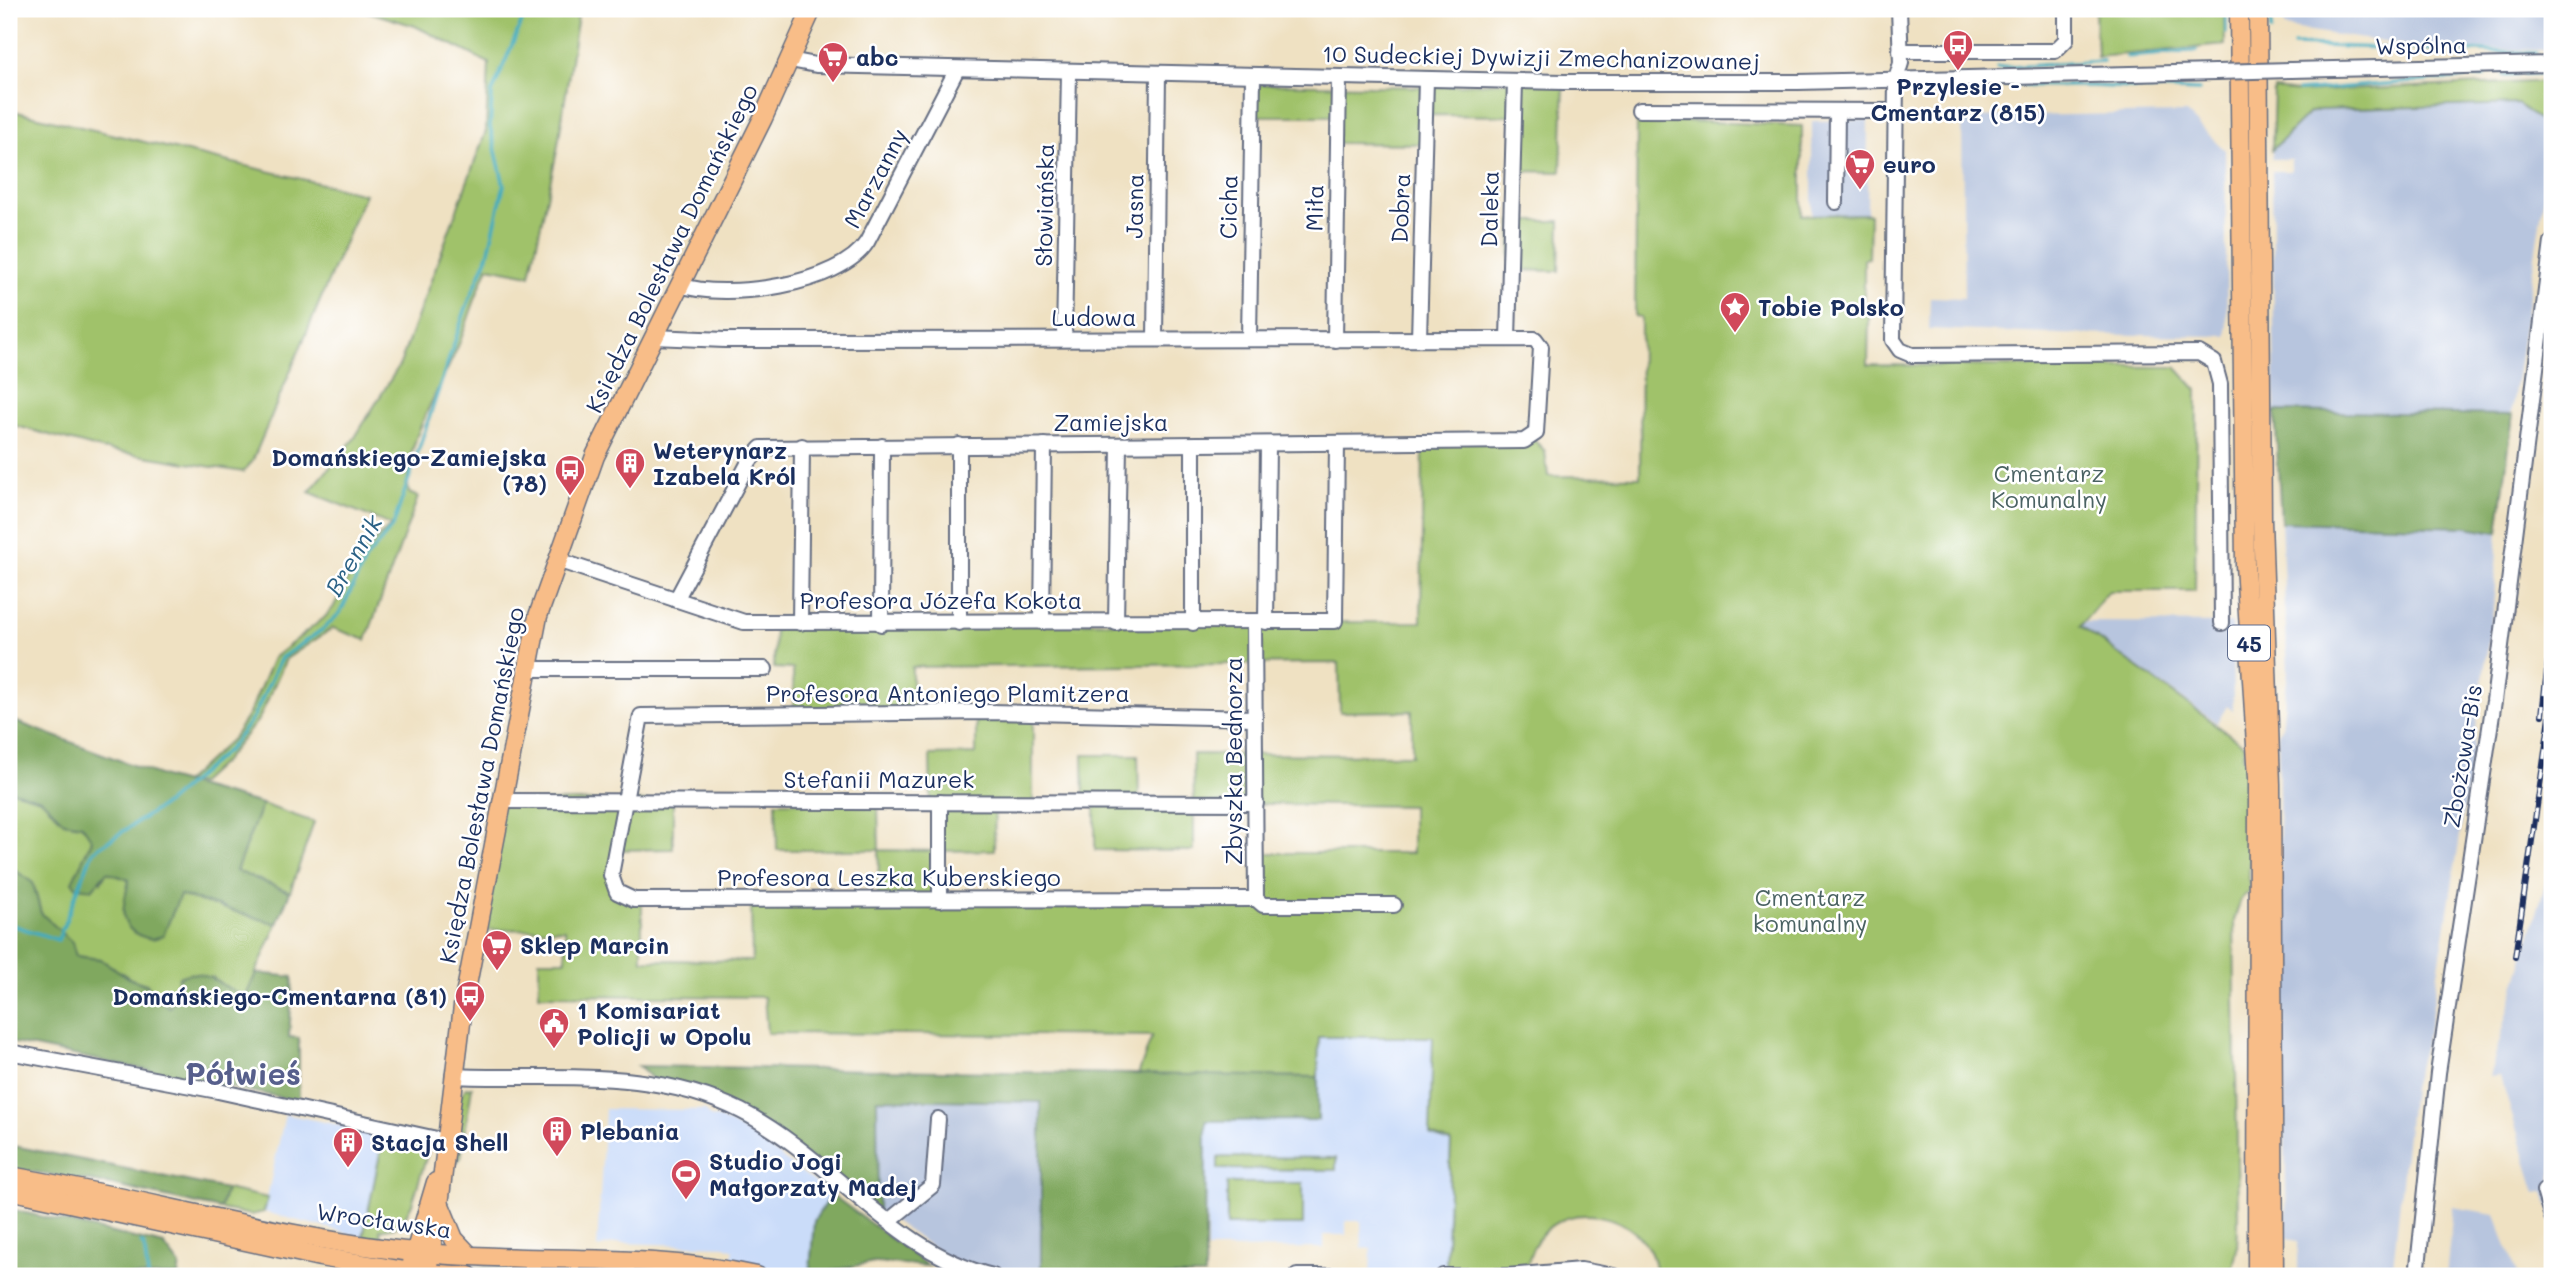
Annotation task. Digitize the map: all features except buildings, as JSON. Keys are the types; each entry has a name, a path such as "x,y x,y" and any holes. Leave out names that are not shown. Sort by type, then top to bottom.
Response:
{"main road":[{"name":"Księdza Bolesława Domańskiego","path":"422,1253 439,1205 463,1006 537,616 595,456 790,60 812,9"},
{"name":"45","path":"2239,9 2245,565 2258,787 2257,1276"},
{"name":"45","path":"2258,9 2262,493 2272,835 2274,1276"},
{"name":"Księdza Bolesława Domańskiego","path":"422,1253 427,1202 442,1166"},
{"name":"Wrocławska","path":"9,1176 98,1191 368,1246 422,1253 673,1263 757,1276"},
{"name":"Wrocławska","path":"9,1189 384,1272 469,1276"},
{"path":"439,1205 454,1239 469,1255"},
{"path":"418,1274 422,1253"}],"street":[{"path":"1899,9 1900,51 1895,111 1893,340 1900,350 1912,355 2199,353 2214,362 2220,384 2221,623"},
{"path":"1900,51 2056,51 2066,40 2066,9"},
{"name":"10 Sudeckiej Dywizji Zmechanizowanej","path":"790,60 816,65 1515,81 1896,79 2291,71"},
{"name":"Wspólna","path":"2291,71 2552,64"},
{"name":"Marzanny","path":"680,285 769,289 827,272 855,257 867,242 957,69"},
{"name":"Słowiańska","path":"1064,339 1069,72"},
{"name":"Jasna","path":"1155,340 1158,74"},
{"name":"Cicha","path":"1249,339 1253,76"},
{"name":"Miła","path":"1335,340 1339,77"},
{"name":"Dobra","path":"1419,339 1426,79"},
{"name":"Daleka","path":"1508,339 1515,81"},
{"path":"1639,110 1895,111"},
{"path":"1836,111 1836,202"},
{"name":"Zbożowa-Bis","path":"2417,1276 2440,1060 2494,701 2552,242"},
{"name":"Ludowa","path":"654,337 725,340 1535,338"},
{"name":"Zamiejska","path":"676,600 755,452 768,447 1524,441 1536,433 1541,347 1535,338"},
{"name":"Profesora Józefa Kokota","path":"557,560 744,622 881,624 1335,621 1337,443"},
{"name":"Zbyszka Bednorza","path":"1256,900 1255,718 1268,444"},
{"path":"959,445 959,623"},
{"path":"1042,622 1044,445"},
{"path":"1116,623 1119,445"},
{"path":"1193,445 1193,623"},
{"path":"800,623 802,446"},
{"path":"881,624 882,446"},
{"path":"525,669 765,668"},
{"name":"Profesora Antoniego Plamitzera","path":"641,716 989,712 1255,718"},
{"name":"Profesora Leszka Kuberskiego","path":"641,716 611,875 614,888 628,898 1256,900 1263,905 1394,905"},
{"name":"Stefanii Mazurek","path":"501,801 1256,803"},
{"path":"940,802 940,900"},
{"path":"9,1052 218,1091 446,1141"},
{"path":"453,1076 615,1078 657,1083 699,1093 765,1125 948,1262 993,1276"},
{"path":"890,1220 933,1185 939,1119"},
{"path":"2544,1191 2552,1217"},
{"path":"1443,1276 1507,1276 1581,1270 1614,1276"},
{"path":"1297,1276 1343,1276"},
{"path":"1360,1276 1369,1276"}],"shaded area":[{"path":"2283,9 2552,9 2552,39 2549,50 2424,48 2284,27"},
{"path":"2518,104 2552,131 2552,143 2511,415 2275,411 2272,171 2291,171 2291,159 2272,159 2272,150 2309,113 2319,110"},
{"path":"2186,113 2225,150 2227,336 2051,334 1929,329 1930,297 1964,298 1962,117"},
{"path":"1868,120 1867,214 1812,216 1812,121"},
{"path":"2281,522 2466,527 2498,532 2494,603 2463,817 2430,1024 2412,1088 2392,1276 2298,1276 2298,1241 2287,1239 2278,733 2282,728 2288,671"},
{"path":"2087,622 2232,623 2233,711 2227,706 2217,723 2080,626"},
{"path":"2552,861 2552,1217 2544,1192 2536,1193 2500,1076 2489,1077"},
{"path":"1319,1037 1433,1037 1430,1135 1452,1141 1446,1276 1370,1276 1371,1249 1362,1248 1361,1221 1346,1221 1346,1235 1324,1235 1324,1248 1207,1249 1206,1120 1317,1120"},
{"path":"877,1099 1041,1102 1041,1276 993,1276 965,1270 878,1210"},
{"path":"605,1109 705,1110 710,1117 721,1119 754,1137 831,1194 814,1221 810,1270 804,1276 780,1276 729,1263 734,1250 725,1246 616,1243 597,1248"},
{"path":"285,1114 384,1134 363,1237 264,1212"},
{"path":"2453,1207 2495,1214 2518,1276 2446,1276"}],"green space":[{"path":"359,9 579,9 557,151 530,275 488,267 454,356 417,435 408,475 409,493 418,497 366,640 333,628 286,659 259,719 225,760 199,784 185,782 233,738 249,714 273,658 333,608 358,558 391,525 309,492 354,439 400,364 486,131 489,63 415,26"},
{"path":"2224,9 2225,45 2097,57 2095,10"},
{"path":"1515,81 1564,82 1561,172 1513,171 1514,116 1426,115 1425,144 1338,143 1338,116 1255,116 1258,84 1430,87"},
{"path":"2552,81 2552,131 2518,104 2319,110 2309,113 2272,150 2274,89 2298,92"},
{"path":"9,110 365,194 252,462 243,472 101,449 9,424"},
{"name":"Cmentarz komunalny","path":"1637,119 1802,126 1802,215 1870,214 1869,258 1864,259 1864,313 1869,314 1868,365 2176,367 2197,390 2195,591 2109,591 2080,626 2244,745 2243,758 2249,764 2249,891 2241,899 2234,921 2238,1222 2237,1249 2231,1276 1655,1276 1651,1254 1638,1236 1620,1223 1597,1216 1574,1216 1553,1224 1537,1242 1527,1269 1446,1268 1451,1142 1430,1135 1433,1037 1319,1037 1318,1077 1138,1075 1152,1036 767,1033 764,997 539,995 539,960 566,960 565,929 476,930 501,801 673,801 673,849 615,850 612,882 642,900 642,960 752,961 751,900 878,899 879,850 940,851 940,899 1256,899 1256,853 1412,853 1412,806 1194,803 1193,754 1412,755 1412,711 1340,712 1339,663 912,667 912,713 794,714 793,669 774,668 775,623 1421,622 1423,442 1532,438 1545,451 1548,476 1640,477 1641,318 1635,317"},
{"path":"1512,221 1560,221 1559,271 1510,270"},
{"path":"2275,411 2513,415 2498,532 2466,527 2281,522"},
{"path":"976,712 1033,712 1033,803 995,803 994,850 940,851 940,803 931,802 930,755 976,754"},
{"path":"9,719 167,778 262,804 236,871 290,892 277,924 180,895 163,936 150,939 133,931 127,926 123,912 129,880 107,872 92,889 77,887 72,882 92,840 82,825 64,822 41,799 9,790"},
{"path":"1083,755 1138,755 1139,803 1194,803 1194,851 1095,850 1095,803 1084,803"},
{"path":"9,790 41,799 64,822 81,825 90,833 101,882 107,872 129,880 128,888 179,895 277,924 246,996 233,993 212,977 174,1000 169,1007 157,999 147,984 131,979 100,959 76,956 41,913 33,883 9,866"},
{"path":"776,802 878,802 879,850 777,850"},
{"path":"262,804 314,822 290,892 236,871"},
{"path":"9,866 33,883 41,913 72,942 76,956 100,959 131,979 147,985 157,999 169,1007 174,1000 179,977 188,974 213,979 246,996 257,973 293,977 289,1037 299,1038 299,1101 9,1042"},
{"path":"638,1066 1318,1077 1318,1120 1206,1121 1205,1276 1041,1276 1041,1102 877,1099 878,1210 765,1125 657,1083"},
{"path":"472,1087 461,1158 456,1162 460,1096 466,1088"},
{"path":"384,1134 430,1145 412,1204 400,1226 380,1230 381,1239 363,1237"},
{"path":"9,1145 226,1189 220,1209 107,1184 9,1168"},
{"path":"1218,1157 1336,1158 1336,1170 1218,1169"},
{"path":"1227,1183 1303,1183 1303,1225 1227,1225"},
{"path":"226,1189 268,1198 264,1212 251,1215 220,1209"},
{"path":"831,1194 928,1266 874,1262 830,1271 810,1270 814,1221"},
{"path":"9,1209 164,1245 180,1266 178,1276 9,1276"},
{"path":"465,1269 680,1270 724,1276"}],"waterway":[{"name":"Brennik","path":"9,924 58,940 93,851 168,802 230,748 253,718 281,658 323,629 340,613 366,559 393,526 466,308 488,255 504,185 490,127 492,93 527,9"},
{"path":"2226,9 2226,33"},
{"path":"2271,9 2271,31"},
{"path":"2294,45 2536,53"},
{"path":"2127,57 2197,51"},
{"path":"1997,68 2103,61"},
{"path":"2504,75 2551,73"},
{"path":"2298,91 2485,76"},
{"path":"1998,85 2199,91"},
{"name":"Brennik","path":"141,1243 144,1245 148,1276"}],"railway":[{"path":"2542,715 2552,624"},
{"path":"2515,957 2552,703"}],"place":[{"name":"Przylesie - Cmentarz (815)","path":"1958,72"},
{"name":"abc","path":"833,84"},
{"name":"euro","path":"1860,191"},
{"name":"Tobie Polsko","path":"1735,334"},
{"name":"Weterynarz Izabela Król","path":"630,490"},
{"name":"Domańskiego-Zamiejska (78)","path":"570,497"},
{"name":"Sklep Marcin","path":"497,972"},
{"name":"Domańskiego-Cmentarna (81)","path":"470,1023"},
{"name":"1 Komisariat Policji w Opolu","path":"554,1050"},
{"name":"Plebania","path":"557,1158"},
{"name":"Stacja Shell","path":"348,1169"},
{"name":"Studio Jogi Małgorzaty Madej","path":"686,1201"}],"district":[{"name":"Półwieś","path":"243,1073"}],"park label":[{"name":"Cmentarz Komunalny","path":"2049,486"}]}
